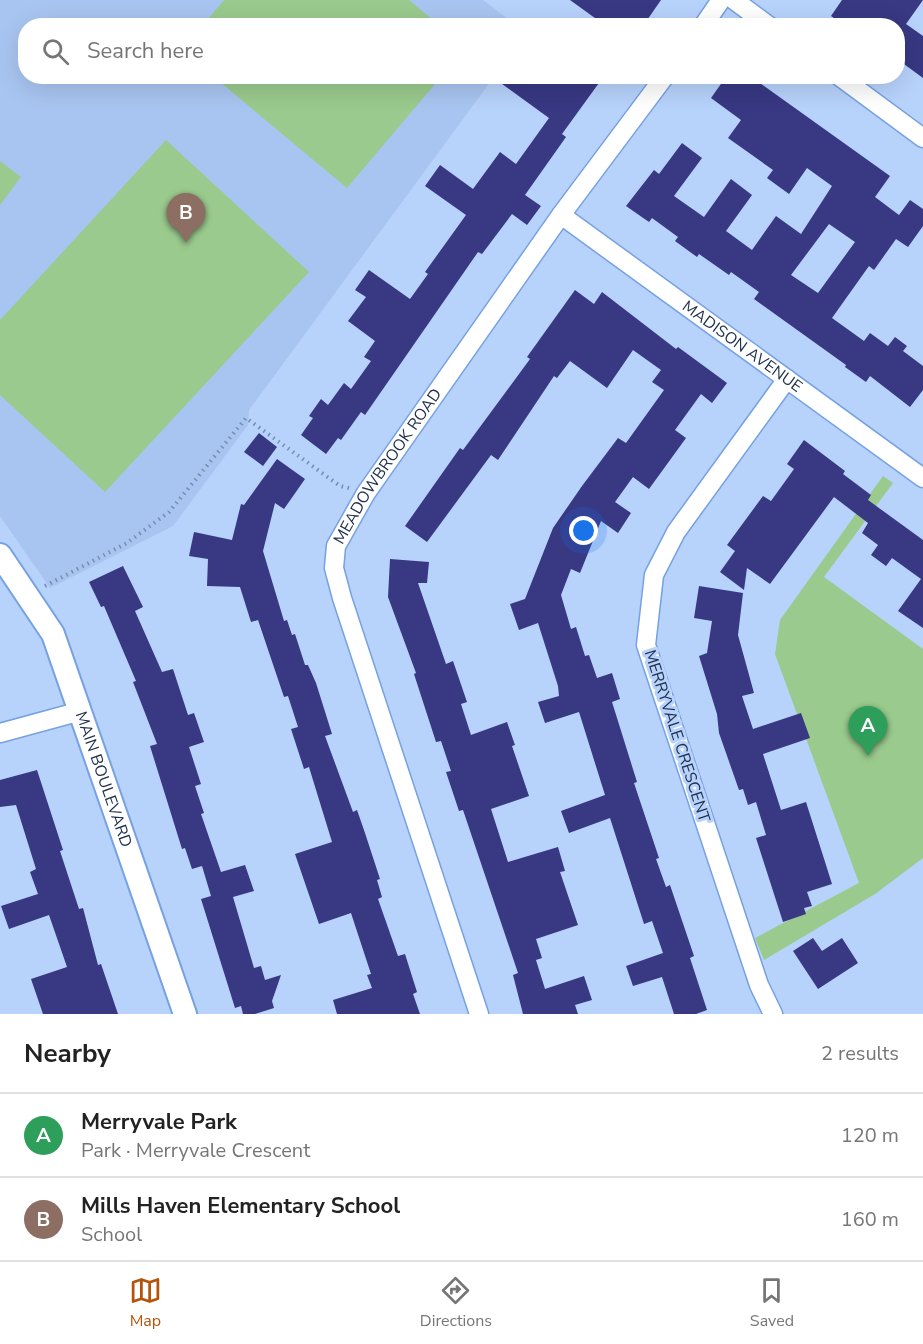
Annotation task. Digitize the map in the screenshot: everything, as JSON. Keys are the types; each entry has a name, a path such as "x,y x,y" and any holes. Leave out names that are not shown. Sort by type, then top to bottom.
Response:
{"street":[{"path":"709,18 722,0"},
{"path":"734,0 758,18"},
{"name":"MEADOWBROOK ROAD","path":"478,1014 334,568 336,546 366,493 561,215 659,84"},
{"path":"850,84 923,138"},
{"name":"MADISON AVENUE","path":"561,215 923,478"},
{"name":"MERRYVALE CRESCENT","path":"773,1014 759,985 646,645 654,575 676,532 787,379"},
{"name":"MAIN BOULEVARD","path":"0,555 53,634 185,1014"},
{"path":"0,733 81,711"}],"path":[{"path":"28,594 127,543 169,512 246,418 340,486 366,493"}],"shaded area":[{"path":"0,0 483,0 507,18 18,18 18,84 489,84 249,410 248,425 173,526 50,588 0,516"}],"green space":[{"path":"224,0 409,0 431,18 209,18"},
{"path":"222,84 435,84 347,188"},
{"path":"166,140 309,272 105,492 0,395 0,320"},
{"path":"0,161 21,177 0,205"},
{"path":"883,476 893,483 824,577 923,649 923,858 875,894 764,960 755,938 859,883 775,654 780,620"}],"building":[{"path":"570,0 661,0 649,18 595,18"},
{"path":"842,0 923,0 906,24 923,36 923,78 905,65 905,18 834,18 831,16"},
{"path":"502,84 598,84 562,134 566,137 525,195 541,206 527,225 512,214 482,254 478,252 365,415 361,412 341,440 338,438 326,454 301,435 313,418 309,416 321,399 328,405 344,383 351,389 371,361 364,357 375,341 348,321 366,297 355,290 369,270 410,299 428,274 425,272 466,215 425,186 440,165 473,189 500,152 516,164 549,118"},
{"path":"721,84 761,84 890,176 875,197 899,215 910,200 923,209 923,226 908,247 896,239 874,270 869,266 832,318 864,341 870,333 888,346 895,337 907,346 903,351 923,366 923,390 910,407 870,376 866,382 754,299 759,292 731,272 729,275 699,254 697,257 675,241 678,237 652,218 649,222 626,206 654,170 659,174 682,143 702,158 674,196 704,217 731,179 752,195 726,231 752,250 776,216 801,234 832,186 807,168 789,194 767,178 773,170 728,138 741,120 711,98","holes":["829,224 855,242 818,293 791,275"]},
{"path":"575,290 594,304 602,292 676,349 678,347 727,383 712,403 701,394 675,430 686,438 649,489 633,477 615,502 631,513 618,533 601,521 580,573 571,569 561,595 571,629 576,627 585,656 589,655 597,678 612,673 620,699 612,702 637,782 634,783 659,858 656,859 666,887 670,885 694,956 690,958 707,1010 696,1014 674,1014 662,977 633,986 626,966 663,953 652,921 644,924 610,818 569,833 561,811 605,795 579,712 545,723 538,702 559,696 558,686 538,623 519,630 510,604 525,599 553,528 582,486 618,438 626,443 664,390 652,382 661,370 633,350 607,388 570,361 557,378 554,376 498,460 491,455 427,542 405,526 460,448 463,450 530,359 527,357"},
{"path":"259,433 277,447 263,466 244,452"},
{"path":"804,440 845,471 843,474 871,495 868,500 923,540 923,628 898,611 921,579 892,558 886,566 871,555 878,545 862,533 868,523 834,497 770,584 747,568 744,590 720,572 735,551 727,545 763,496 771,501 794,469 787,464"},
{"path":"277,459 305,479 284,509 275,503 263,551 284,621 287,620 292,635 295,634 305,665 308,665 316,683 332,734 325,736 353,812 357,810 365,833 380,879 377,880 382,897 378,899 398,956 405,954 417,992 413,994 420,1014 337,1014 333,1000 372,988 367,975 371,974 351,913 319,924 295,854 332,842 309,767 304,769 291,729 298,727 288,696 284,697 258,620 251,622 240,587 207,586 208,559 189,556 194,532 232,540 241,504 244,505"},
{"path":"390,559 429,562 427,583 418,583 446,664 453,661 467,702 461,704 471,735 507,722 515,745 512,746 529,796 491,809 508,862 558,847 565,871 560,872 578,925 536,939 542,958 536,960 545,989 584,976 592,1000 575,1005 578,1014 523,1014 513,975 518,973 463,810 459,811 446,772 451,771 441,741 436,742 414,674 416,673 388,597"},
{"path":"123,566 143,607 135,611 162,672 173,669 188,715 194,713 204,742 189,747 201,784 195,786 204,813 201,814 221,872 245,865 254,891 233,897 254,968 261,966 265,980 281,975 272,1001 274,1008 255,1014 243,1014 241,1006 235,1008 201,899 211,896 202,866 192,869 185,848 182,849 150,746 157,744 133,682 136,681 104,606 101,607 89,582"},
{"path":"699,586 743,593 738,635 754,693 742,696 753,729 801,713 810,738 763,754 781,810 806,802 832,884 807,892 812,906 804,908 806,914 783,922 756,838 766,835 756,802 748,805 743,789 739,790 719,733 717,714 699,656 707,653 712,621 694,618"},
{"path":"37,770 79,909 83,908 98,965 101,964 118,1014 43,1014 31,979 67,967 49,915 9,929 1,906 38,894 30,872 36,869 16,805 0,807 0,780"},
{"path":"813,938 822,951 842,938 858,963 818,989 793,951"}],"place":[{"name":"Mills Haven Elementary School","path":"186,243"},
{"name":"Merryvale Park","path":"868,756"}]}
